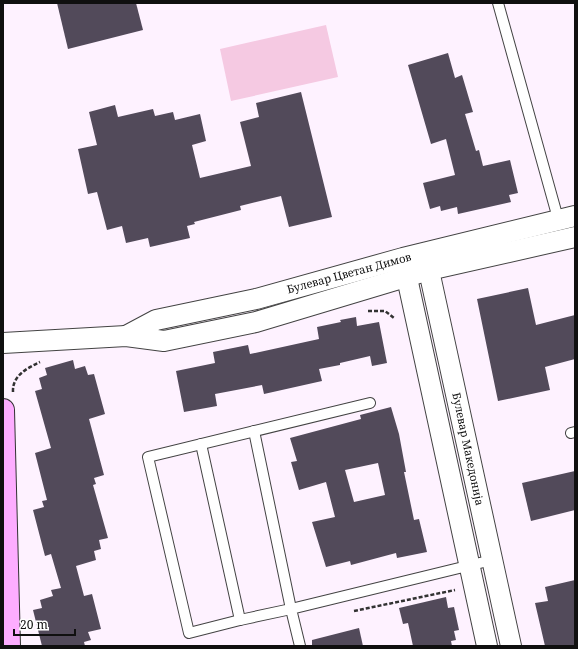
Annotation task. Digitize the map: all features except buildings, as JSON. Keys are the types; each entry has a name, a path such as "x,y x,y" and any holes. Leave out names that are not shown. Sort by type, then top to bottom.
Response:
{"main road":[{"path":"3,410 9,646"}],"street":[{"name":"Булевар Цветан Димов","path":"3,343 126,336 156,320 405,267 567,218"},
{"name":"Булевар Цветан Димов","path":"427,261 570,238"},
{"name":"Булевар Македонија","path":"427,261 511,646"},
{"name":"Булевар Македонија","path":"405,267 487,646"}],"lane":[{"path":"498,3 567,218 570,238"},
{"path":"370,403 148,457 189,632 291,609 492,560"},
{"path":"254,431 300,646"},
{"path":"201,444 240,620"}],"shaded area":[{"path":"326,25 338,77 231,101 220,49"}]}
